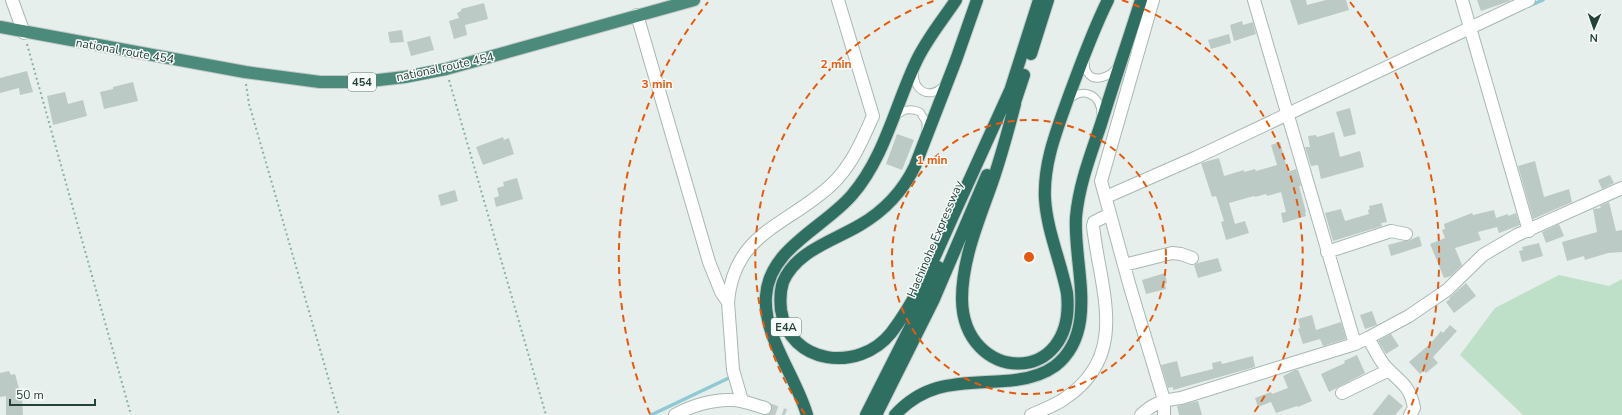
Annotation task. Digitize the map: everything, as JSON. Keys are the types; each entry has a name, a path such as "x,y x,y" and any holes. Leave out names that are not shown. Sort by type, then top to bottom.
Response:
{"highway":[{"name":"national route 454","path":"0,29 245,72 320,82 361,82 405,77 446,69 694,0"},
{"name":"E4A","path":"807,415 803,400 770,329 766,306 768,284 777,265 790,249 844,204 860,185 872,164 893,119 915,63 956,0"},
{"name":"E4A","path":"977,0 926,140 909,179 899,193 887,205 861,225 808,254 793,267 787,275 781,294 782,315 790,333 804,348 814,353 836,359 847,359 872,350 890,333 927,274 1013,84"},
{"name":"Hachinohe Expressway","path":"866,415 920,308 968,201 1013,84 1039,0"},
{"name":"Hachinohe Expressway","path":"876,415 934,299 970,216 1015,104 1048,0"},
{"path":"1015,104 997,169 968,253 964,271 962,301 966,324 970,334 979,347 1001,361 1021,363 1032,362 1042,358 1050,352 1062,337 1068,317 1067,293 1048,219 1045,185 1050,153 1066,103 1092,31 1108,0"},
{"path":"895,415 914,398 934,388 958,384 1008,381 1034,376 1054,366 1070,350 1078,330 1081,306 1076,230 1078,202 1084,175 1141,0"}],"street":[{"path":"12,0 24,33"},
{"path":"742,401 733,370 728,302 729,286 733,276 746,250 771,227 831,186 844,172 859,148 873,116 838,0"},
{"path":"1153,0 1101,182 1164,400 1164,415"},
{"path":"1254,0 1355,344"},
{"path":"1462,0 1529,231"},
{"path":"1106,197 1197,157 1529,0"},
{"path":"637,15 709,262 721,292 728,302"},
{"path":"1141,415 1146,410 1164,400 1181,398 1355,344 1368,338 1409,316 1447,290 1483,255 1517,236 1622,188"},
{"path":"1031,415 1063,400 1077,390 1088,378 1098,363 1104,346 1107,329 1104,293 1094,222 1110,214"},
{"path":"1327,252 1391,231 1406,234"},
{"path":"1124,265 1172,253 1181,254 1192,258"},
{"path":"1368,338 1384,364 1404,384 1412,396 1414,408 1410,415"},
{"path":"1342,393 1389,370"},
{"path":"675,415 715,401 742,401 765,408"}],"lane":[{"path":"1085,51 1085,66 1087,72 1090,76 1096,78 1108,76 1115,70 1122,58"},
{"path":"915,63 913,74 914,80 917,87 922,91 928,93 936,92 949,79"},
{"path":"1066,103 1073,96 1078,94 1090,94 1096,97 1099,102 1102,121"},
{"path":"893,119 900,112 906,110 914,109 920,112 924,116 926,122 926,140"}],"path":[{"path":"24,33 131,415"},
{"path":"446,69 546,415"},
{"path":"245,72 248,104 339,415"}],"green space":[{"path":"1559,275 1609,286 1622,279 1622,415 1523,415 1460,355 1495,308"}],"building":[{"path":"1290,0 1306,0 1307,5 1326,0 1346,0 1349,10 1298,25"},
{"path":"1477,0 1510,0 1510,1 1481,11"},
{"path":"484,3 488,19 465,25 467,35 454,39 449,21 459,18 457,13 461,11 461,9"},
{"path":"1242,21 1243,25 1253,22 1256,34 1234,41 1230,25"},
{"path":"402,30 404,42 390,43 388,32"},
{"path":"1229,34 1231,43 1211,49 1208,40"},
{"path":"430,36 434,50 411,56 407,42"},
{"path":"27,71 33,92 20,95 19,88 0,93 0,78"},
{"path":"133,82 138,101 104,109 100,92"},
{"path":"65,92 68,104 83,100 87,116 53,125 47,96"},
{"path":"1350,108 1356,134 1344,137 1336,112"},
{"path":"1334,132 1340,157 1360,151 1364,167 1321,179 1318,165 1311,166 1305,147 1310,147 1308,136 1316,135 1317,137"},
{"path":"897,134 914,140 902,170 886,164"},
{"path":"503,137 504,140 509,138 514,154 483,165 476,147"},
{"path":"1280,142 1288,172 1296,169 1301,186 1299,186 1306,216 1283,223 1281,213 1286,212 1281,192 1267,196 1266,194 1254,196 1229,203 1235,224 1245,221 1249,233 1226,240 1221,222 1224,221 1216,196 1212,197 1201,163 1219,158 1224,176 1244,170 1244,172 1255,169 1256,171 1277,165 1271,145"},
{"path":"1535,161 1544,197 1569,189 1572,202 1533,219 1518,166"},
{"path":"1610,175 1614,183 1602,189 1598,180"},
{"path":"517,178 523,199 496,207 494,198 499,196 497,188 504,186 503,182"},
{"path":"455,190 458,201 441,206 438,195"},
{"path":"1609,202 1616,231 1622,230 1622,252 1608,253 1585,260 1584,256 1567,261 1562,242 1597,232 1593,209 1601,208 1600,206"},
{"path":"1382,203 1387,222 1381,223 1382,226 1333,241 1325,213 1341,209 1345,221 1369,214 1369,206"},
{"path":"1494,210 1496,218 1516,213 1520,225 1499,233 1497,227 1478,232 1481,240 1455,248 1462,265 1451,276 1444,278 1430,244 1445,238 1442,230 1445,229 1444,224 1472,213 1473,215"},
{"path":"1559,224 1564,236 1546,243 1542,232"},
{"path":"1419,236 1422,246 1391,256 1388,245 1408,241"},
{"path":"1539,243 1543,256 1522,262 1519,251 1523,250 1522,247"},
{"path":"1218,258 1222,271 1198,278 1194,265"},
{"path":"1165,273 1167,283 1165,284 1166,289 1146,294 1142,280"},
{"path":"1466,283 1476,296 1454,313 1446,302"},
{"path":"1372,311 1377,325 1365,329 1360,315"},
{"path":"1312,315 1316,330 1341,322 1346,339 1323,346 1320,339 1303,344 1298,329 1300,328 1298,319"},
{"path":"1450,325 1457,331 1433,357 1438,363 1426,373 1424,371 1420,374 1409,362 1431,343 1441,331 1443,333"},
{"path":"1391,334 1399,346 1386,354 1378,341"},
{"path":"1357,355 1365,373 1329,392 1321,374 1345,363 1344,361"},
{"path":"1253,356 1255,367 1173,390 1173,387 1168,388 1161,365 1177,361 1181,377 1213,369 1212,363 1221,361 1222,364"},
{"path":"1298,370 1312,401 1298,407 1297,406 1276,413 1271,402 1258,407 1255,398 1288,388 1283,376"},
{"path":"9,371 11,375 15,374 22,399 23,415 6,415 6,396 0,397 0,373"},
{"path":"1389,394 1403,406 1395,415 1372,415"},
{"path":"1198,401 1202,415 1179,415 1177,406"}],"waterway":[{"path":"1529,6 1543,0"},
{"path":"651,415 733,376"}],"tunnel":[{"path":"765,408 785,415"}]}
